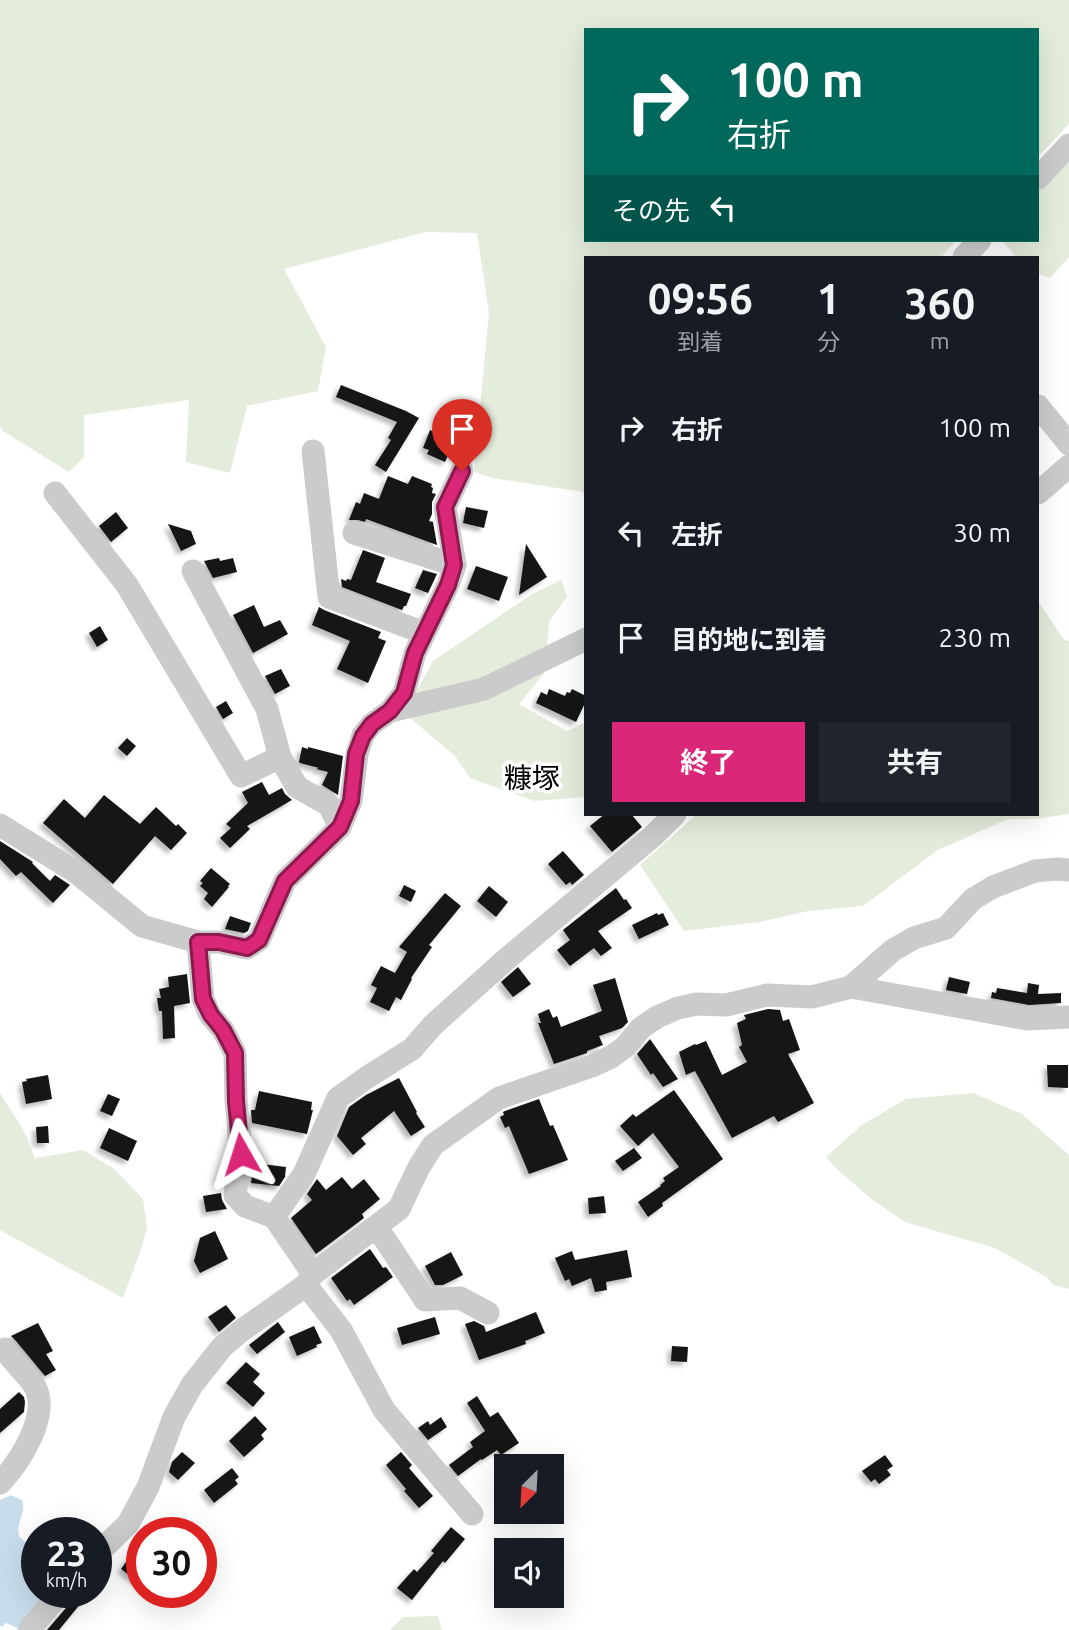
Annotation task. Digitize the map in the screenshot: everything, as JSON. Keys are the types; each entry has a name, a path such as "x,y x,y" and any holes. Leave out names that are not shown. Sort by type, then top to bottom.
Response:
{"street":[{"path":"1039,177 1069,145"},
{"path":"965,256 978,242"},
{"path":"1039,407 1069,444"},
{"path":"313,451 329,597 424,634"},
{"path":"1039,492 1069,466"},
{"path":"0,825 76,872 142,926 198,942 219,942 247,948 259,940 285,881 340,827 351,801 356,754 363,736 372,724 390,711 404,693 415,653 448,585 454,565 445,507 462,471"},
{"path":"55,493 127,585 241,776 281,757"},
{"path":"354,533 454,565"},
{"path":"193,571 267,709 281,757 297,787 329,805 340,827"},
{"path":"390,711 484,689 584,640"},
{"path":"274,1217 304,1174 338,1098 412,1049 433,1025 503,962 653,836 673,816"},
{"path":"851,987 893,950 914,938 946,928 973,899 993,887 1035,871 1069,870"},
{"path":"198,942 203,999 235,1053 241,1154 235,1195 245,1206 274,1217 341,1330 384,1410 472,1514"},
{"path":"112,1540 128,1524 148,1487 174,1417 192,1385 222,1347 399,1209 433,1145 499,1098 611,1057 625,1047 641,1028 657,1017 697,1004 726,1005 767,995 812,997 851,987 1028,1019 1069,1017"},
{"path":"374,1228 384,1238 425,1300 460,1298 488,1313"},
{"path":"0,1483 14,1468 29,1440 38,1417 40,1402 36,1387 5,1349"},
{"path":"29,1630 48,1608"}],"green space":[{"path":"0,0 1069,0 1069,124 1039,156 1039,28 584,28 584,242 955,242 942,256 584,256 584,496 583,492 493,478 474,472 489,313 477,233 426,232 284,269 326,347 318,391 247,406 230,473 186,462 189,400 84,415 84,457 69,472 3,431 0,426"},
{"path":"1069,158 1069,257 1050,278 1039,274 1039,256 1015,256 1003,242 1039,242 1039,188"},
{"path":"561,580 567,596 549,622 545,672 519,704 567,731 584,723 584,797 535,801 470,778 455,756 409,717 417,690 433,661 532,594"},
{"path":"1039,602 1064,640 1069,641 1069,814 1035,819 1008,819 938,850 863,906 808,911 760,922 684,931 640,865 695,816 1039,816"},
{"path":"0,1093 24,1131 35,1158 83,1150 113,1168 143,1199 147,1227 123,1298 0,1230"},
{"path":"973,1093 1022,1114 1069,1155 1069,1289 1053,1285 1048,1278 995,1248 905,1222 870,1198 826,1157 862,1125 906,1099"},
{"path":"438,1616 442,1630 390,1630 403,1617"}],"water":[{"path":"11,1495 22,1500 23,1507 18,1532 21,1539 21,1608 35,1608 17,1628 6,1623 2,1627 0,1625 0,1500"}],"building":[{"path":"341,385 419,418 386,472 375,465 391,440 388,438 397,422 336,397"},
{"path":"430,430 453,444 445,462 427,454 429,450 423,448"},
{"path":"388,476 408,484 412,476 432,484 432,493 436,494 429,521 433,522 437,545 366,519 365,522 349,520 356,502 360,504 364,493 379,499"},
{"path":"466,507 488,511 484,528 463,523"},
{"path":"116,512 128,528 111,542 99,526"},
{"path":"168,524 191,531 196,544 181,551"},
{"path":"526,544 547,577 519,595"},
{"path":"363,550 385,558 376,582 411,594 402,610 342,587 341,579 351,580"},
{"path":"219,558 220,561 233,558 237,572 213,578 204,561"},
{"path":"476,566 508,577 499,601 467,589"},
{"path":"423,570 437,574 428,593 415,588"},
{"path":"254,605 264,627 280,620 288,634 253,653 233,615"},
{"path":"319,607 381,632 378,638 386,641 368,683 337,669 350,641 312,625"},
{"path":"100,626 108,640 97,647 89,633"},
{"path":"281,669 290,686 275,694 265,676"},
{"path":"549,689 565,696 572,689 584,695 584,705 576,722 536,703 541,692 547,695"},
{"path":"226,701 233,713 223,719 216,707"},
{"path":"127,738 136,746 127,756 118,748"},
{"path":"302,747 343,756 338,795 322,785 328,772 299,762"},
{"path":"262,782 269,795 282,788 292,800 247,826 250,829 230,848 220,838 231,828 226,824 248,803 242,792"},
{"path":"104,795 140,824 156,807 187,833 171,850 155,836 113,884 43,823 64,799 85,818"},
{"path":"602,816 633,816 642,827 612,852 590,826"},
{"path":"0,841 33,862 50,881 55,875 70,885 53,903 21,872 16,876 0,859"},
{"path":"563,851 584,875 572,885 570,882 566,885 548,864"},
{"path":"211,868 230,884 212,907 204,899 208,893 200,886 203,883 200,881"},
{"path":"404,885 416,891 411,902 399,896"},
{"path":"489,886 508,902 496,917 477,901"},
{"path":"616,888 632,908 598,931 612,948 601,956 594,948 570,966 557,950 570,940 563,930"},
{"path":"445,893 461,906 429,945 432,947 411,978 401,1000 396,997 389,1011 370,1002 377,988 371,985 381,966 395,973 407,952 399,947"},
{"path":"657,913 663,913 669,925 639,939 632,925"},
{"path":"230,916 251,923 248,931 244,933 225,929"},
{"path":"518,967 531,984 513,997 501,982"},
{"path":"187,974 190,1003 174,1006 175,1038 163,1039 162,1011 159,1011 157,998 161,998 159,989 169,987 168,977"},
{"path":"949,977 970,982 967,994 946,990"},
{"path":"615,978 628,1022 622,1028 599,1036 603,1045 554,1064 538,1023 541,1023 538,1014 549,1009 553,1018 557,1016 561,1027 602,1011 593,985"},
{"path":"1028,983 1039,985 1038,994 1061,993 1061,1003 1029,1005 991,998 992,992 996,993 997,988 1027,993"},
{"path":"768,1009 780,1010 783,1021 789,1019 800,1050 788,1054 814,1103 778,1122 774,1116 732,1138 695,1071 686,1075 679,1052 706,1041 722,1075 747,1062 739,1047 742,1045 737,1023 746,1019 744,1015"},
{"path":"650,1039 678,1079 663,1087 637,1054"},
{"path":"1047,1065 1068,1065 1068,1088 1048,1087"},
{"path":"48,1075 52,1099 26,1104 22,1082"},
{"path":"399,1078 425,1127 411,1136 394,1111 361,1138 366,1144 353,1155 337,1136 349,1107"},
{"path":"674,1090 723,1159 662,1203 663,1206 648,1217 638,1202 661,1186 665,1181 663,1178 679,1167 653,1133 638,1146 620,1126 633,1114 636,1117"},
{"path":"259,1091 312,1102 313,1110 307,1134 252,1123 251,1110 255,1110"},
{"path":"108,1094 120,1099 112,1116 100,1111"},
{"path":"539,1099 568,1160 529,1174 509,1126 505,1128 500,1117 505,1111"},
{"path":"48,1126 49,1143 37,1143 36,1127"},
{"path":"109,1128 137,1141 128,1161 100,1148"},
{"path":"634,1148 642,1158 623,1171 615,1161"},
{"path":"254,1163 286,1167 285,1177 279,1186 251,1183"},
{"path":"342,1177 352,1189 364,1179 380,1199 362,1214 364,1218 316,1254 291,1218 312,1200 307,1194 317,1179 326,1190"},
{"path":"221,1193 227,1209 206,1212 203,1196"},
{"path":"604,1196 606,1213 589,1214 588,1198"},
{"path":"215,1231 228,1259 200,1273 194,1261 200,1238"},
{"path":"370,1249 393,1277 354,1305 350,1299 347,1301 331,1278"},
{"path":"627,1250 632,1277 606,1282 607,1290 595,1292 591,1278 572,1286 569,1279 565,1281 555,1258 572,1251 575,1260"},
{"path":"451,1252 463,1275 443,1285 435,1285 425,1266"},
{"path":"226,1305 236,1318 219,1332 208,1317"},
{"path":"536,1312 545,1333 525,1341 526,1344 479,1360 465,1324 474,1321 484,1326 486,1332"},
{"path":"435,1317 440,1334 402,1345 397,1328"},
{"path":"278,1322 285,1332 257,1354 249,1345"},
{"path":"38,1323 53,1351 46,1354 56,1370 45,1376 11,1336"},
{"path":"314,1326 322,1343 297,1356 289,1337"},
{"path":"672,1346 688,1347 687,1362 671,1361"},
{"path":"246,1362 260,1374 253,1382 265,1393 253,1407 226,1383"},
{"path":"19,1392 24,1397 24,1412 0,1433 0,1409"},
{"path":"477,1396 490,1417 498,1412 519,1443 502,1454 497,1450 458,1476 449,1465 473,1447 470,1442 485,1431 467,1403"},
{"path":"255,1416 267,1429 261,1435 264,1439 244,1457 229,1441"},
{"path":"441,1417 447,1427 428,1440 418,1428 428,1421 430,1425"},
{"path":"182,1452 195,1463 178,1480 169,1472 172,1462"},
{"path":"401,1452 412,1465 409,1468 433,1496 419,1508 386,1465"},
{"path":"885,1455 893,1466 887,1470 891,1475 879,1484 875,1479 871,1482 862,1471"},
{"path":"232,1468 239,1477 235,1480 238,1484 214,1503 204,1490"},
{"path":"451,1527 465,1539 445,1563 443,1561 412,1600 397,1588 414,1569 417,1572 434,1553 431,1551"},
{"path":"66,1608 77,1608 59,1630 47,1630"}],"district":[{"name":"糠塚","path":"532,778"}],"route":[{"path":"241,1154 235,1053 203,999 198,942 219,942 247,948 259,940 285,881 340,827 351,801 356,754 363,736 372,724 390,711 404,693 415,653 448,585 454,565 445,507 462,471"}]}
